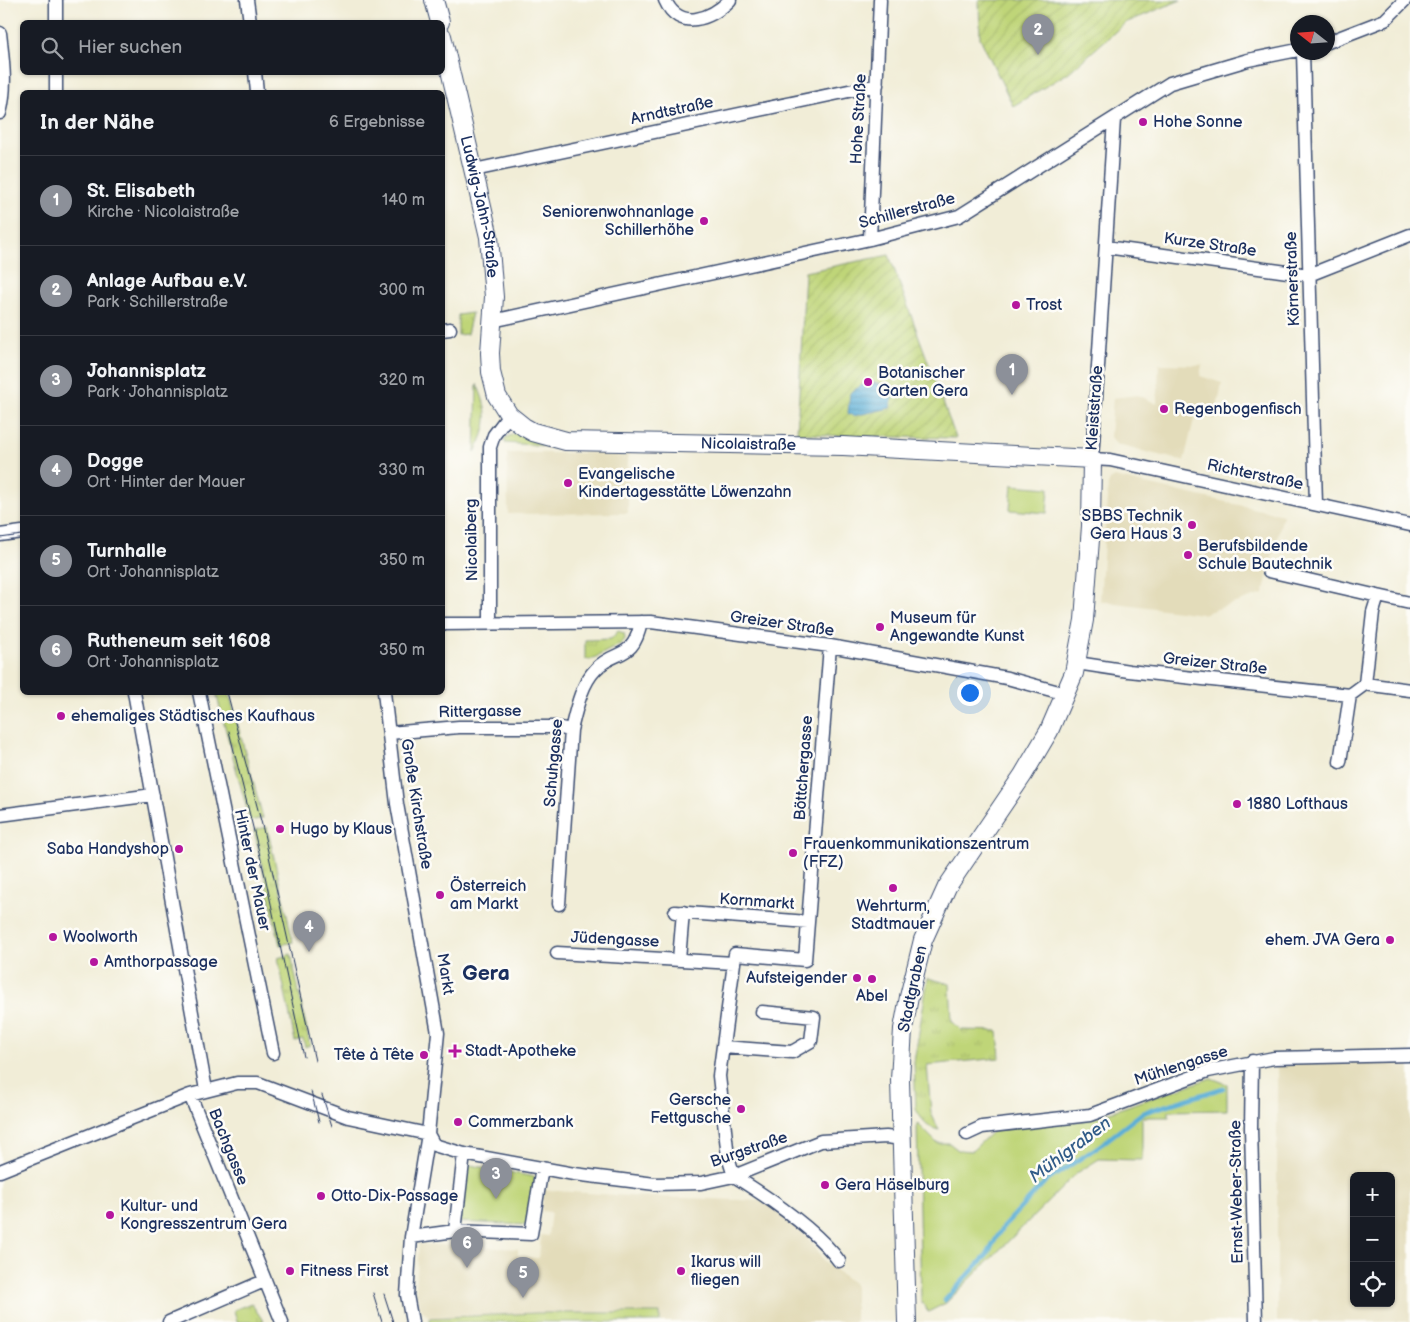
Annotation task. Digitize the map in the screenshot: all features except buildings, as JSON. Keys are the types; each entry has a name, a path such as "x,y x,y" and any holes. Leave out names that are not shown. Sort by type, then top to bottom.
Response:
{"main road":[{"path":"434,0 439,20"},
{"name":"Ludwig-Jahn-Straße","path":"445,49 489,237 494,297 492,321"},
{"name":"Nicolaistraße","path":"492,321 491,372 497,396 510,415 533,432 566,442 843,446 1092,459"},
{"name":"Kleiststraße","path":"1066,694 1077,663 1084,620 1091,526 1092,459"},
{"name":"Stadtgraben","path":"907,1322 900,1080 903,1029 923,940 947,887 1023,775 1049,731 1066,694"}],"street":[{"path":"56,0 56,20"},
{"path":"247,0 250,20"},
{"path":"665,0 678,16 691,20 704,18 719,11 730,0"},
{"name":"Hohe Straße","path":"870,239 880,0"},
{"path":"1335,39 1385,20 1406,0"},
{"path":"0,39 3,93 0,113"},
{"name":"Schillerstraße","path":"492,321 870,239 959,216 1170,83 1188,76 1290,52"},
{"name":"Körnerstraße","path":"1303,60 1316,504"},
{"path":"56,75 56,90"},
{"path":"255,75 257,90"},
{"name":"Arndtstraße","path":"474,170 877,85"},
{"name":"Kleiststraße","path":"1092,459 1114,119"},
{"path":"1309,275 1410,235"},
{"name":"Kurze Straße","path":"1106,247 1309,275"},
{"name":"Nicolaiberg","path":"496,623 490,447 494,435 510,415"},
{"name":"Richterstraße","path":"1092,459 1110,460 1410,525"},
{"path":"0,535 20,532"},
{"path":"1269,572 1410,604"},
{"path":"1365,684 1373,612 1378,596"},
{"name":"Greizer Straße","path":"496,623 641,622 830,646 1007,678 1066,694"},
{"name":"Schuhgasse","path":"559,904 571,730 579,701 592,674 598,667 628,651 636,640 641,622"},
{"path":"445,624 496,623"},
{"name":"Böttchergasse","path":"808,922 830,646"},
{"name":"Greizer Straße","path":"1077,663 1139,672 1350,694"},
{"path":"1340,762 1350,694 1365,684 1410,690"},
{"path":"135,695 206,1090"},
{"name":"Hinter der Mauer","path":"200,695 274,1054"},
{"name":"Große Kirchstraße","path":"384,695 397,804 420,919"},
{"name":"Rittergasse","path":"389,733 459,727 555,727 571,730"},
{"path":"0,815 153,795"},
{"name":"Kornmarkt","path":"679,912 808,922 805,960 736,954 734,963 675,959 679,912"},
{"name":"Markt","path":"412,1322 406,1295 411,1237 428,1134 438,1033 420,919"},
{"name":"Jüdengasse","path":"556,953 675,959"},
{"path":"734,963 723,1047 720,1097 728,1157 734,1176 754,1189 828,1246 839,1261"},
{"path":"723,1047 792,1052 811,1041 814,1017 762,1012"},
{"name":"Mühlengasse","path":"967,1134 982,1127 1090,1115 1208,1071 1252,1061 1274,1058 1410,1055"},
{"name":"Ernst-Weber-Straße","path":"1252,1061 1251,1128 1256,1322"},
{"path":"0,1171 190,1095 237,1083 258,1083 348,1118 428,1134"},
{"name":"Bachgasse","path":"190,1095 282,1322"},
{"name":"Burgstraße","path":"428,1134 434,1145 464,1154 574,1174 655,1184 702,1182 734,1176 821,1141 886,1137 903,1139"},
{"path":"456,1231 464,1154"},
{"path":"411,1237 456,1231 531,1234 542,1168"},
{"path":"169,1322 264,1281"}],"shaded area":[{"name":"Regenbogenfisch","path":"1159,364 1202,365 1200,376 1222,383 1215,419 1195,415 1184,461 1117,445 1110,437 1113,398 1138,395 1157,404"},
{"name":"Evangelische Kindertagesstätte Löwenzahn","path":"507,453 628,453 628,513 508,514"},
{"name":"Berufsbildende Schule Bautechnik","path":"1115,477 1283,515 1263,594 1202,614 1100,601 1108,485 1110,480"},
{"path":"1410,1062 1410,1322 1277,1322 1277,1064"},
{"path":"544,1190 629,1196 764,1201 812,1242 824,1262 855,1284 855,1322 660,1322 660,1313 537,1313 430,1318 421,1309 416,1291 419,1244 518,1249 518,1257 539,1258 541,1235 548,1236 551,1212 542,1211"}],"green space":[{"path":"979,0 1181,0 1125,23 1068,73 1013,106 980,38"},
{"name":"Botanischer Garten Gera","path":"889,255 956,438 842,436 797,433 805,272"},
{"path":"472,313 467,334 458,335 458,315"},
{"path":"477,384 484,402 486,418 483,434 475,452"},
{"path":"516,433 546,446 505,443 505,438"},
{"path":"1012,485 1049,488 1047,513 1010,510"},
{"path":"618,631 624,633 625,639 621,644 590,660 585,659 585,640 611,639"},
{"path":"217,695 230,695 263,818 250,821"},
{"path":"267,827 293,942 280,945 254,830"},
{"path":"291,954 310,1045 305,1047 303,1039 295,1041 278,958"},
{"path":"928,978 950,984 952,1021 961,1030 998,1031 1000,1058 927,1065 931,1113 939,1130 925,1122 916,1109 914,1062"},
{"path":"1211,1078 1227,1084 1227,1110 1169,1111 1169,1117 1142,1117 1142,1160 1099,1159 1077,1173 946,1303 928,1312 921,1300 917,1123 937,1143 949,1143 958,1150 972,1151 994,1130 1086,1120"},
{"path":"465,1164 535,1177 527,1225 458,1222"},
{"path":"251,1303 264,1322 237,1322 234,1310"},
{"path":"537,1313 660,1313 660,1322 430,1322 430,1318"}],"water":[{"path":"865,383 877,383 890,387 893,395 890,408 853,416 848,413 850,393"}],"waterway":[{"name":"Mühlgraben","path":"945,1300 987,1255 1002,1228 1044,1183 1102,1144 1142,1113 1223,1088"}],"tram line":[{"path":"0,538 20,535"},
{"path":"228,695 262,825 315,1061"},
{"path":"229,731 265,876 304,1057"},
{"path":"311,1091 319,1122"},
{"path":"322,1095 332,1126"},
{"path":"373,1293 382,1322"},
{"path":"384,1294 393,1322"}],"place":[{"name":"Anlage Aufbau e.V.","path":"1038,55"},
{"name":"Hohe Sonne","path":"1143,122"},
{"name":"Seniorenwohnanlage Schillerhöhe","path":"704,221"},
{"name":"Trost","path":"1016,305"},
{"name":"Botanischer Garten Gera","path":"868,382"},
{"name":"St. Elisabeth","path":"1012,395"},
{"name":"Regenbogenfisch","path":"1164,409"},
{"name":"Evangelische Kindertagesstätte Löwenzahn","path":"568,483"},
{"name":"SBBS Technik Gera Haus 3","path":"1192,525"},
{"name":"Berufsbildende Schule Bautechnik","path":"1188,555"},
{"name":"Museum für Angewandte Kunst","path":"880,627"},
{"name":"ehemaliges Städtisches Kaufhaus","path":"61,716"},
{"name":"1880 Lofthaus","path":"1237,804"},
{"name":"Hugo by Klaus","path":"280,829"},
{"name":"Saba Handyshop","path":"179,849"},
{"name":"Frauenkommunikationszentrum (FFZ)","path":"793,853"},
{"name":"Wehrturm, Stadtmauer","path":"893,888"},
{"name":"Österreich am Markt","path":"440,895"},
{"name":"Woolworth","path":"53,937"},
{"name":"ehem. JVA Gera","path":"1390,940"},
{"name":"Dogge","path":"309,952"},
{"name":"Amthorpassage","path":"94,962"},
{"name":"Aufsteigender","path":"857,978"},
{"name":"Abel","path":"872,979"},
{"name":"Stadt-Apotheke","path":"455,1051"},
{"name":"Tête à Tête","path":"424,1055"},
{"name":"Gersche Fettgusche","path":"741,1109"},
{"name":"Commerzbank","path":"458,1122"},
{"name":"Gera Häselburg","path":"825,1185"},
{"name":"Otto-Dix-Passage","path":"321,1196"},
{"name":"Johannisplatz","path":"496,1199"},
{"name":"Kultur- und Kongresszentrum Gera","path":"110,1215"},
{"name":"Rutheneum seit 1608","path":"467,1268"},
{"name":"Fitness First","path":"290,1271"},
{"name":"Ikarus will fliegen","path":"681,1271"},
{"name":"Turnhalle","path":"523,1298"}],"district":[{"name":"Gera","path":"486,973"}]}
